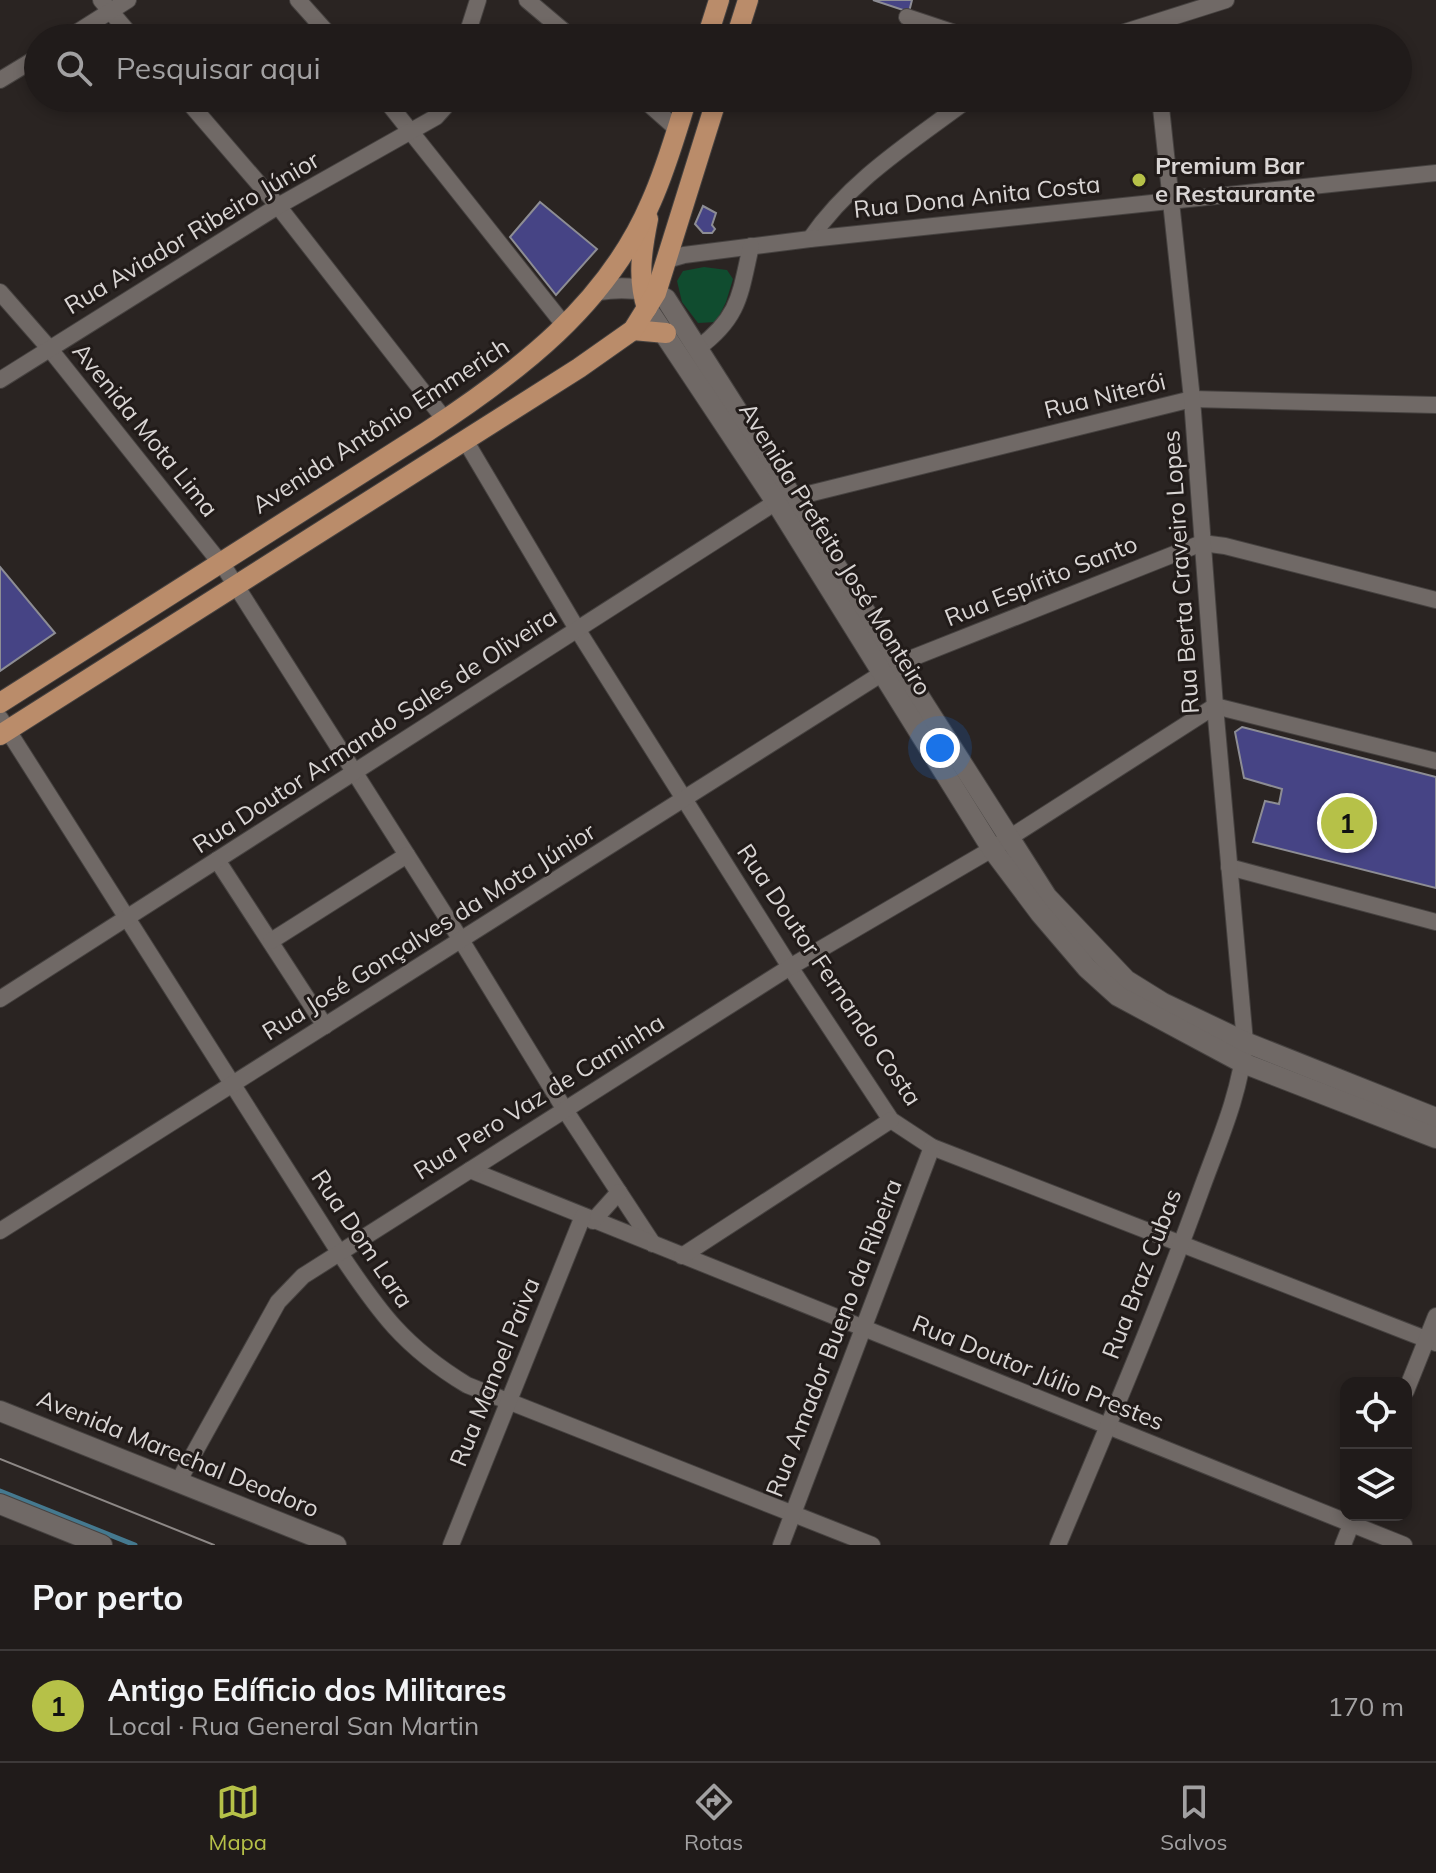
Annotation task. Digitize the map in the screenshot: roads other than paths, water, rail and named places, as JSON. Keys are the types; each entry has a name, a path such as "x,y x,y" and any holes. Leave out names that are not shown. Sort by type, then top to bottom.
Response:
{"main road":[{"path":"711,24 719,0"},
{"path":"740,24 748,0"},
{"name":"Avenida Antônio Emmerich","path":"0,703 445,420 515,372 565,326 598,290 651,204 682,112"},
{"path":"3,728 236,585 592,360 633,330 667,260 713,112"},
{"path":"648,297 641,258 651,204"},
{"path":"641,258 652,262 667,260"},
{"path":"598,290 648,297"},
{"name":"Avenida Prefeito José Monteiro","path":"648,297 673,327 890,668 992,849 1087,968 1118,996 1243,1063 1436,1138"},
{"path":"633,330 673,327"},
{"name":"Avenida Prefeito José Monteiro","path":"673,327 698,348 784,500"},
{"name":"Avenida Prefeito José Monteiro","path":"890,668 1009,836 1047,897 1126,980 1203,1024 1436,1118"},
{"name":"Avenida Marechal Deodoro","path":"0,1411 336,1545"},
{"path":"0,1504 102,1545"}],"street":[{"path":"84,24 105,6 128,0"},
{"path":"298,0 319,24"},
{"path":"470,24 478,0"},
{"path":"527,0 555,24"},
{"path":"1168,24 1226,0"},
{"path":"105,6 121,24"},
{"path":"907,17 928,24"},
{"path":"0,80 24,65"},
{"path":"197,112 278,206 445,420"},
{"path":"396,112 565,326"},
{"name":"Rua Aviador Ribeiro Júnior","path":"0,380 278,206 440,112"},
{"path":"658,112 677,129"},
{"path":"810,239 842,197 951,112"},
{"name":"Rua Berta Craveiro Lopes","path":"1161,112 1192,399 1245,1042"},
{"name":"Rua Dona Anita Costa","path":"667,260 810,239 1436,173"},
{"path":"698,348 723,328 734,310 751,246"},
{"name":"Avenida Mota Lima","path":"0,292 49,348 220,562"},
{"name":"Rua Niterói","path":"784,500 1192,399 1436,405"},
{"name":"Rua Doutor Fernando Costa","path":"465,440 577,629 790,967 891,1120 932,1147 1432,1341"},
{"name":"Rua Doutor Armando Sales de Oliveira","path":"0,999 784,500"},
{"path":"1202,543 1225,546 1436,600"},
{"name":"Rua Espírito Santo","path":"890,668 1202,543"},
{"path":"220,562 461,940 565,1110 653,1244"},
{"name":"Rua José Gonçalves da Mota Júnior","path":"2,1225 233,1084 890,668"},
{"path":"1215,706 1436,761"},
{"name":"Rua Pero Vaz de Caminha","path":"178,1482 278,1302 303,1276 790,967 992,849 1215,706"},
{"name":"Rua Dom Lara","path":"3,728 339,1252 375,1306 412,1347 435,1366 467,1385 872,1545"},
{"path":"271,941 407,855"},
{"path":"217,860 325,1026"},
{"path":"1229,867 1436,922"},
{"name":"Rua Braz Cubas","path":"1058,1545 1182,1243 1231,1111 1245,1042"},
{"path":"682,1256 891,1120"},
{"name":"Rua Amador Bueno da Ribeira","path":"781,1545 932,1147"},
{"name":"Rua Doutor Júlio Prestes","path":"470,1170 1107,1426 1340,1514"},
{"path":"588,1218 619,1192"},
{"name":"Rua Manoel Paiva","path":"451,1545 588,1218"},
{"path":"1412,1379 1432,1341 1436,1316"},
{"path":"1343,1545 1352,1521"},
{"name":"Rua Doutor Júlio Prestes","path":"1357,1521 1404,1545"}],"waterway":[{"path":"0,1491 135,1545"}],"tram line":[{"path":"0,1459 214,1545"}],"place":[{"name":"Premium Bar e Restaurante","path":"1139,180"},
{"name":"Antigo Edíficio dos Militares","path":"1347,823"}]}
